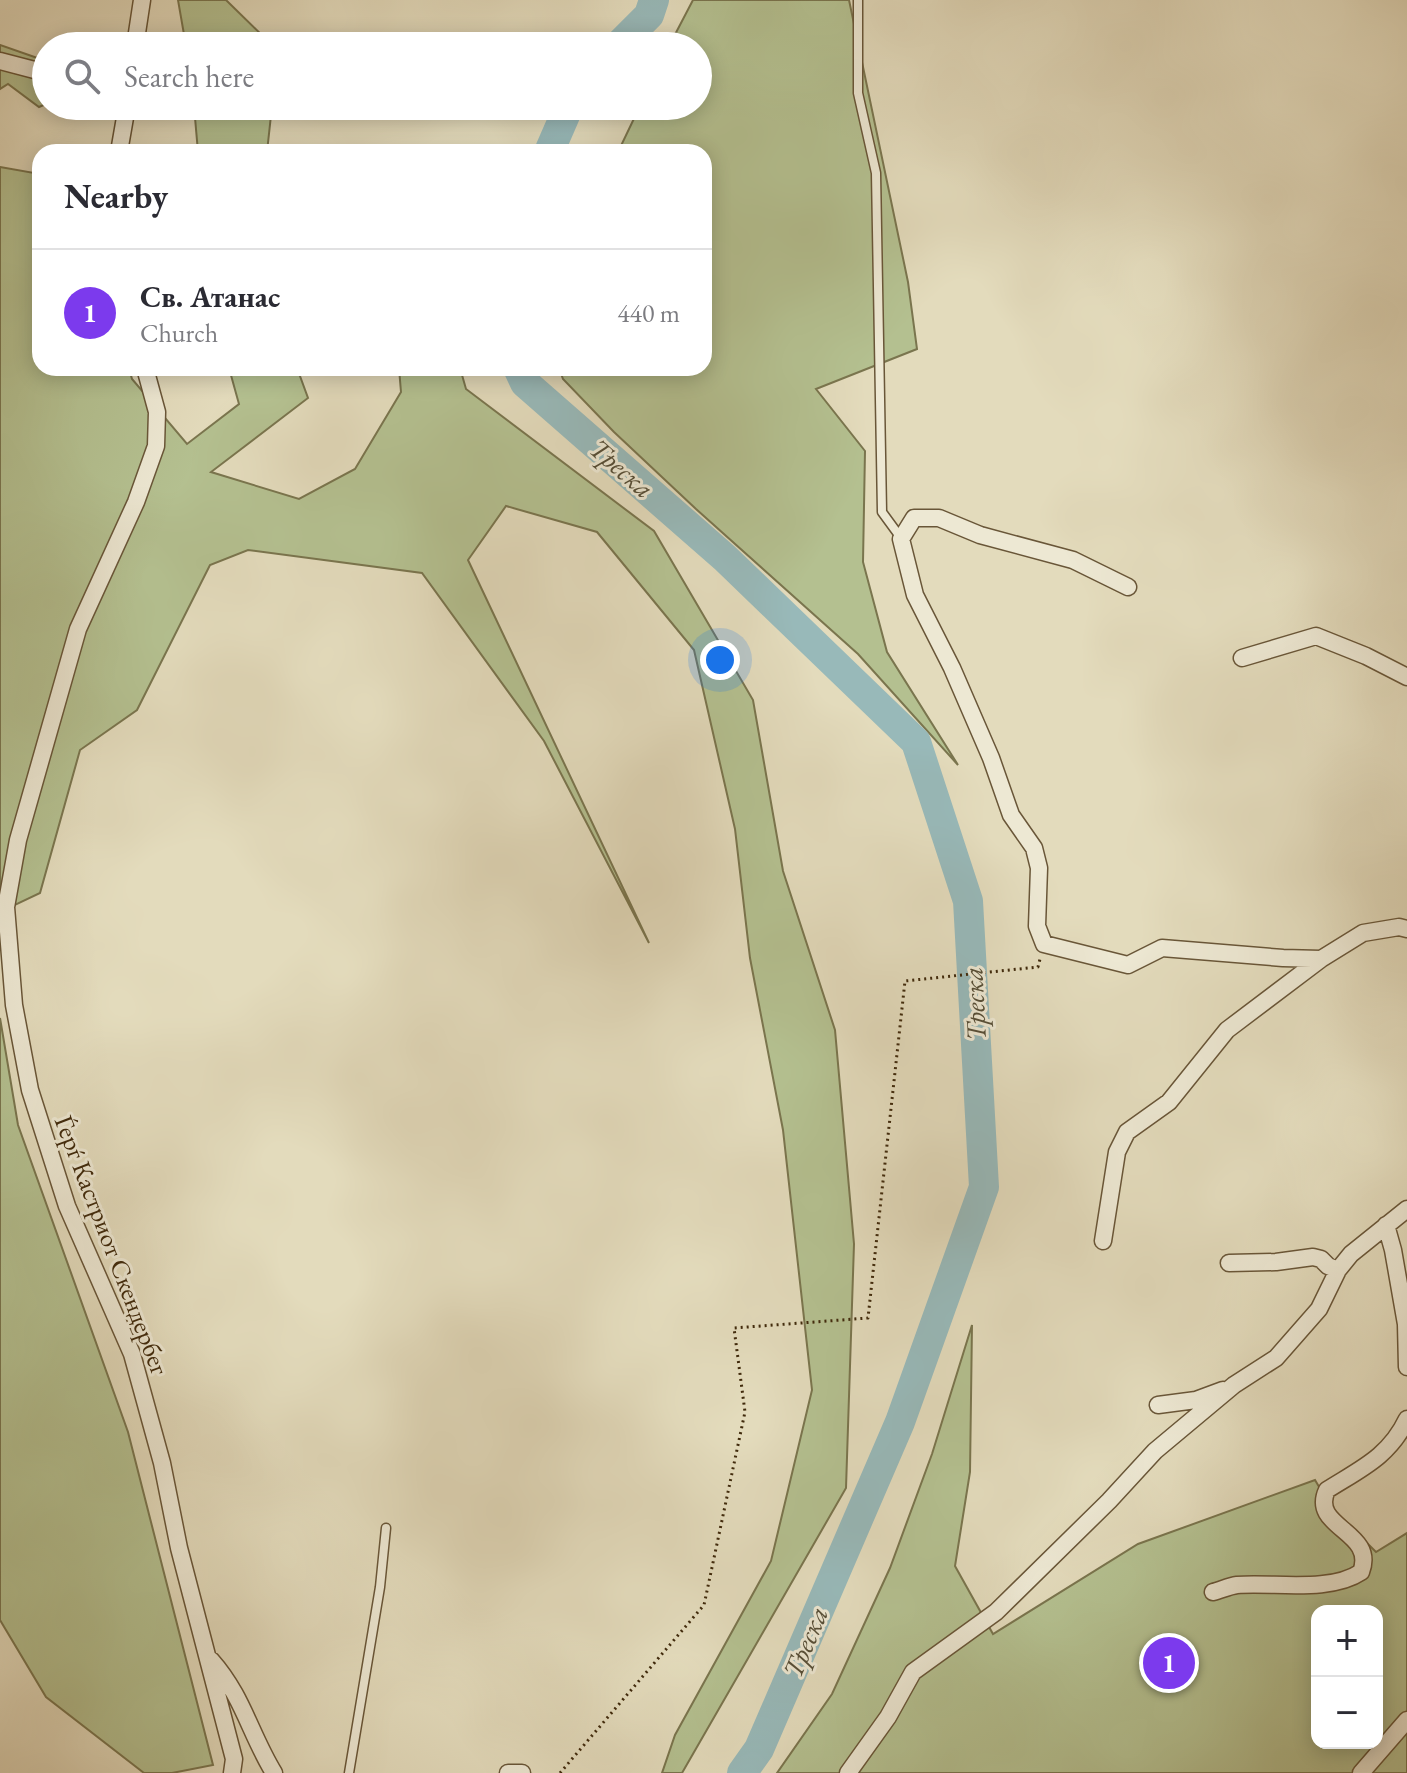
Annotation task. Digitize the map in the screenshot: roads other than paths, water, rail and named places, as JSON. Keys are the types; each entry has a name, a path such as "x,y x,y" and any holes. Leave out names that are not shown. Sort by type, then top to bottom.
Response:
{"street":[{"path":"123,0 142,3 137,32"},
{"path":"0,61 32,69"},
{"path":"120,144 125,120"},
{"name":"Ѓерѓ Кастриот Скендербег","path":"147,376 157,412 156,446 136,502 78,629 18,840 6,907 14,1005 30,1090 67,1206 132,1354 162,1463 179,1548 234,1759 232,1773"},
{"path":"1128,587 1073,560 980,535 939,518 914,518 901,539 915,595 969,706 1011,815 1034,848 1039,868 1037,926 1044,944 1128,965 1162,948 1321,959"},
{"path":"1242,658 1316,636 1407,677"},
{"path":"1103,1241 1117,1152 1127,1132 1169,1102 1227,1030 1321,959 1363,933 1399,927 1407,929"},
{"path":"848,1773 888,1717 913,1672 982,1624 1109,1501 1155,1451 1234,1385 1276,1358 1319,1309 1338,1270 1351,1254 1407,1209"},
{"path":"1386,1225 1406,1324 1407,1367"},
{"path":"1229,1263 1313,1257 1338,1270"},
{"path":"1158,1405 1196,1400 1234,1385"},
{"path":"1213,1592 1235,1586 1332,1583 1350,1580 1361,1572 1364,1555 1358,1544 1331,1519 1323,1508 1322,1499 1327,1490 1381,1456 1394,1443 1407,1419"},
{"path":"208,1658 230,1681 274,1773"},
{"path":"1361,1773 1407,1720"},
{"path":"508,1773 522,1773"}],"lane":[{"path":"858,0 858,93 876,173 882,512 901,539"},
{"path":"349,1773 380,1587 386,1528"}],"waterway":[{"name":"Треска","path":"632,32 649,15 654,0"},
{"name":"Треска","path":"552,144 563,120"},
{"name":"Треска","path":"522,376 525,383 725,558 916,742 968,901 984,1187 900,1422 759,1749 742,1773"}],"place":[{"name":"Св. Атанас","path":"1169,1663"}]}
